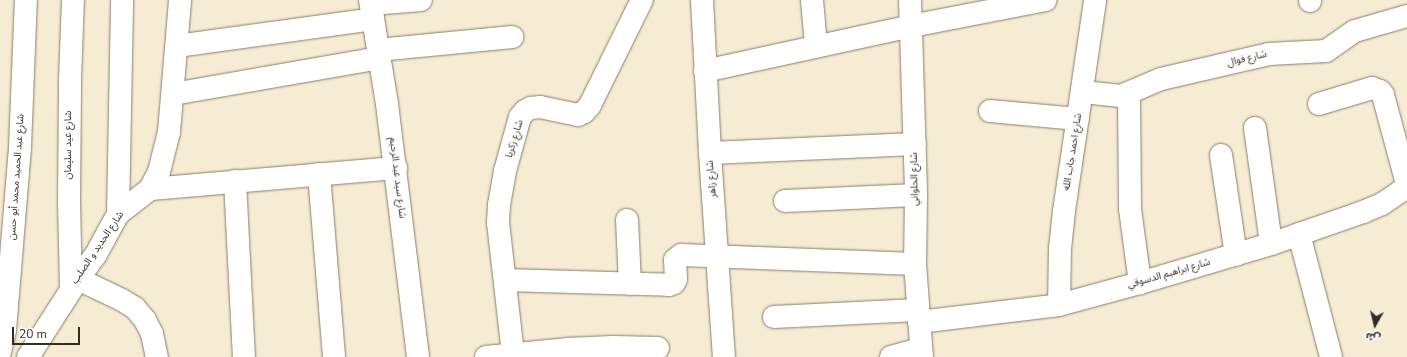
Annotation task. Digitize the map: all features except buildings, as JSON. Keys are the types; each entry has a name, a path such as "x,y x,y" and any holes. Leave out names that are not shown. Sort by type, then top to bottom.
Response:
{"street":[{"name":"شارع عبد الحميد محمد أبو حسن","path":"0,352 5,330 20,147 26,0"},
{"name":"شارع عيد سليمان","path":"73,0 70,80 69,202 74,284"},
{"path":"118,214 122,0"},
{"name":"شارع الحديد و الصلب","path":"28,357 74,284 95,256 118,214 150,188 159,172 169,132 180,0"},
{"path":"177,46 371,8 421,0"},
{"name":"شارع زكريا","path":"496,356 505,280 498,223 498,205 505,171 520,117 525,111 531,108 540,107 578,115 584,112 590,105 642,0"},
{"name":"شارع زاهر","path":"702,0 710,153 724,357"},
{"path":"812,0 816,46"},
{"name":"شارع الحلواني","path":"910,0 916,195 915,264 922,353"},
{"path":"705,71 911,26 1046,0"},
{"name":"شارع احمد جاب الله","path":"1059,305 1060,250 1064,212 1083,92 1095,0"},
{"name":"شارع سيد عبد الرحيم","path":"371,8 396,168 418,357"},
{"name":"شارع فوال","path":"1083,92 1112,96 1129,94 1161,79 1269,54 1326,51 1355,31 1407,16"},
{"path":"173,94 379,54 512,37"},
{"path":"1319,104 1372,88 1380,91 1407,185"},
{"path":"1129,94 1128,171 1130,210 1140,283"},
{"path":"990,112 1078,119"},
{"path":"1255,128 1271,244"},
{"path":"710,153 915,144"},
{"path":"1221,154 1236,254"},
{"path":"150,188 396,168"},
{"path":"319,174 334,357"},
{"path":"235,181 244,357"},
{"name":"شارع ابراهيم الدسوقي","path":"774,317 919,316 1059,305 1140,283 1271,244 1382,204 1407,185"},
{"path":"785,201 916,195"},
{"path":"627,220 630,284"},
{"path":"1299,234 1325,356"},
{"path":"505,280 672,284 676,279 676,260 679,255 915,264"},
{"path":"74,284 122,300 135,308 145,320 152,334 157,357"},
{"path":"496,356 567,353 613,347 658,348"},
{"path":"891,357 922,353"}]}
